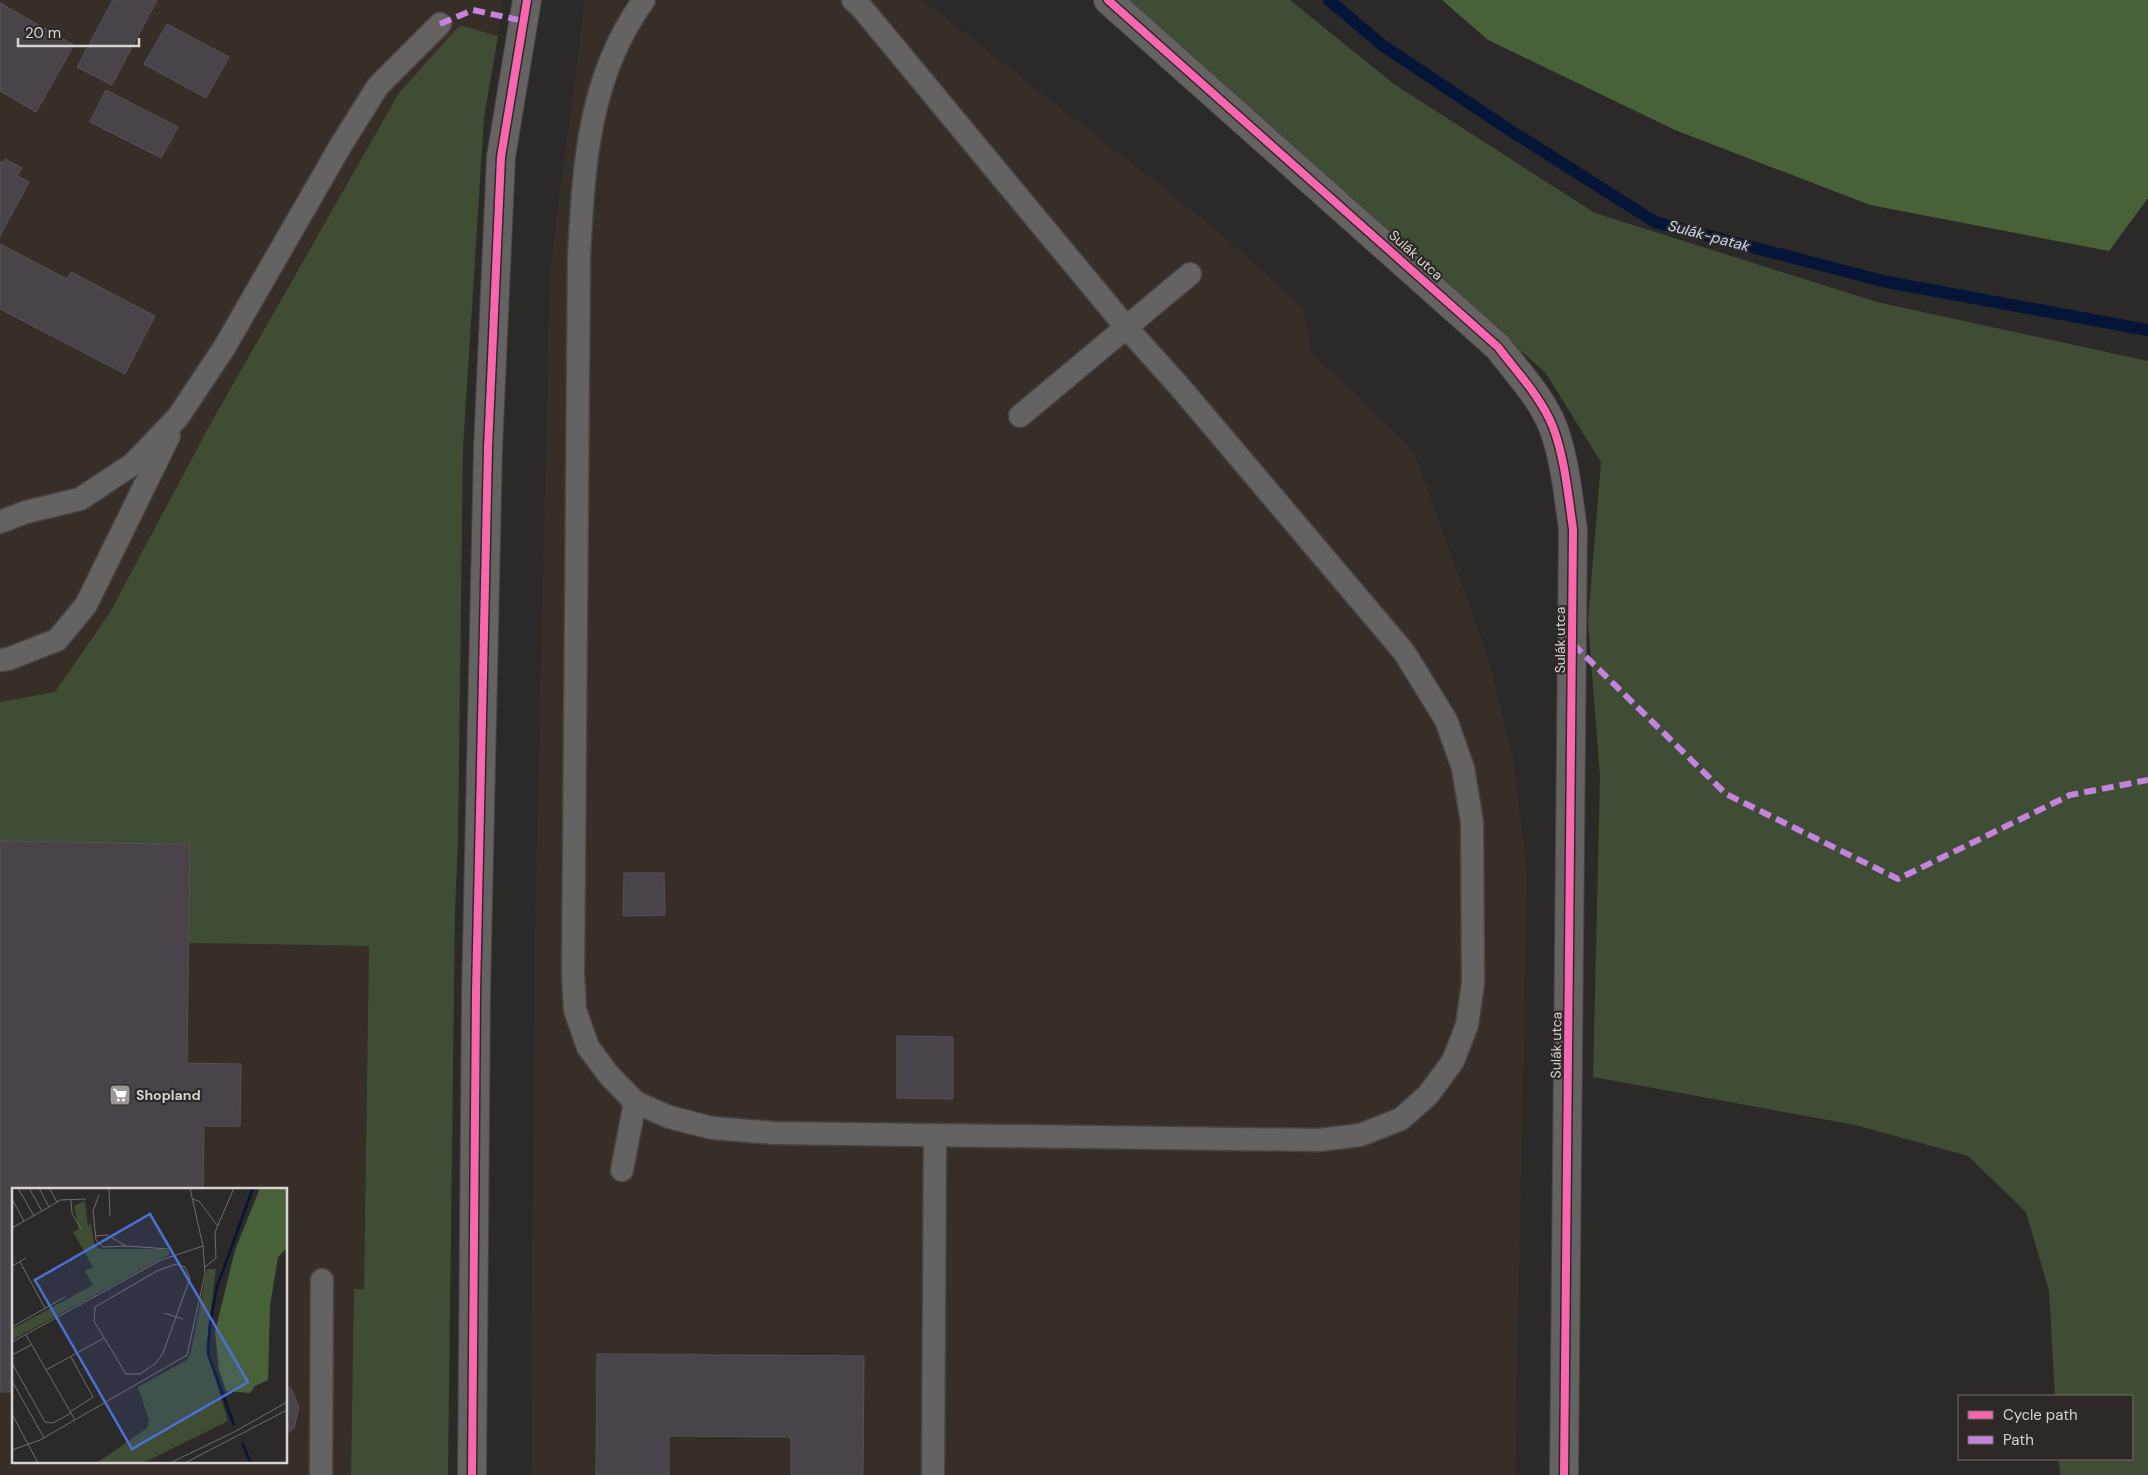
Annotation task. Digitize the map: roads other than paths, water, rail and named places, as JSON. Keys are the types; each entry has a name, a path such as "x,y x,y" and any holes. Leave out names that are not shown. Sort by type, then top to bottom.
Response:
{"street":[{"path":"472,1475 476,982 488,448 502,157 527,0"},
{"name":"Sulák utca","path":"1108,0 1478,328 1504,354 1537,399 1552,426 1566,476 1573,529 1564,1475"}],"lane":[{"path":"644,0 622,33 606,69 592,117 583,183 579,256 573,955 576,1010 588,1047 608,1074 635,1102 669,1117 712,1128 775,1134 1319,1140 1360,1135 1401,1119 1428,1095 1453,1061 1467,1025 1473,983 1472,822 1463,768 1446,720 1404,652 1179,386 1126,327 868,14 853,0"},
{"path":"0,660 8,659 57,640 86,605 178,417 224,348 341,145 378,86 440,24"},
{"path":"1020,416 1190,274"},
{"path":"0,522 26,512 80,499 133,464 178,417"},
{"path":"622,1170 635,1102"},
{"path":"933,1475 934,1136"},
{"path":"321,1475 322,1280"}],"waterway":[{"name":"Sulák-patak","path":"1329,0 1382,45 1511,131 1655,222 1887,282 2148,330"}],"place":[{"name":"Shopland","path":"120,1095"}]}
